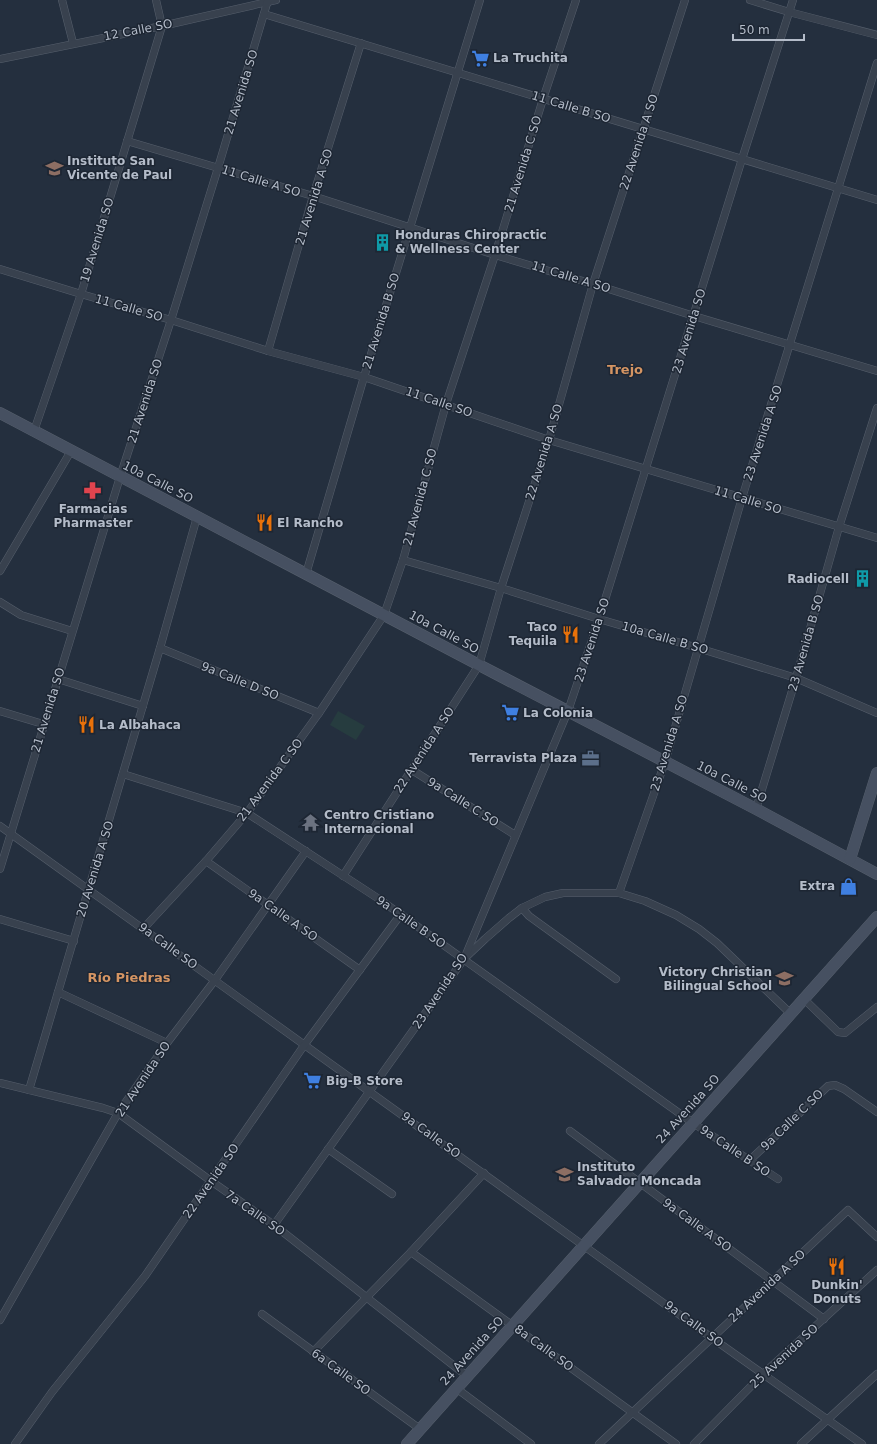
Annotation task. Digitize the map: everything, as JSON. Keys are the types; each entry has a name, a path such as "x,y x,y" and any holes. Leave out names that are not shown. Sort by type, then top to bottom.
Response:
{"street":[{"path":"62,0 73,43"},
{"name":"19 Avenida SO","path":"34,431 81,294 162,26 156,0"},
{"name":"21 Avenida B SO","path":"306,574 364,376 480,0"},
{"name":"21 Avenida C SO","path":"143,929 206,861 247,813 319,713 384,615 403,560 446,404 576,0"},
{"name":"22 Avenida A SO","path":"343,876 479,665 501,588 549,440 593,284 685,0"},
{"path":"750,0 789,12 877,35"},
{"name":"23 Avenida SO","path":"274,1225 464,959 568,711 599,620 793,0"},
{"name":"12 Calle SO","path":"0,59 162,26 271,1"},
{"name":"21 Avenida SO","path":"0,869 72,631 218,168 264,14 271,1"},
{"name":"11 Calle B SO","path":"264,14 877,200"},
{"name":"21 Avenida A SO","path":"268,352 313,196 361,44"},
{"name":"23 Avenida A SO","path":"619,893 665,762 742,498 791,345 877,63"},
{"name":"11 Calle A SO","path":"127,141 313,196 495,255 877,371"},
{"name":"11 Calle SO","path":"0,269 171,320 268,352 364,376 549,440 877,538"},
{"name":"23 Avenida B SO","path":"756,809 796,678 839,527 877,408"},
{"name":"10a Calle SO","path":"0,413 756,809 877,874"},
{"path":"0,572 2,564 71,451"},
{"path":"160,648 197,517"},
{"name":"10a Calle B SO","path":"403,560 501,588 599,620 796,678 877,712"},
{"path":"0,602 21,615 72,631"},
{"name":"20 Avenida A SO","path":"29,1090 160,648"},
{"name":"9a Calle D SO","path":"160,648 319,713"},
{"path":"58,678 143,706"},
{"path":"0,711 44,724"},
{"name":"9a Calle C SO","path":"412,770 515,835"},
{"path":"850,859 877,773"},
{"name":"9a Calle B SO","path":"123,774 247,813 401,914 464,959 587,1042 693,1123 778,1179"},
{"name":"9a Calle SO","path":"0,826 712,1338 862,1444"},
{"name":"21 Avenida SO","path":"0,1320 118,1114 167,1043 215,980 306,851"},
{"name":"9a Calle A SO","path":"206,861 360,970"},
{"path":"464,959 484,939 522,908 545,897 562,893 619,893 645,901 676,915 699,929 717,944 790,1014"},
{"path":"522,908 529,916 616,979"},
{"name":"22 Avenida SO","path":"15,1444 52,1392 145,1276 305,1044 401,914"},
{"name":"24 Avenida SO","path":"407,1444 877,917"},
{"path":"0,919 74,941"},
{"path":"58,992 167,1043"},
{"path":"804,999 838,1032 842,1033 845,1033 877,1007"},
{"name":"7a Calle SO","path":"0,1083 103,1108 118,1114 274,1225 467,1376"},
{"name":"9a Calle C SO","path":"750,1160 828,1086 835,1085 844,1089 877,1112"},
{"name":"9a Calle A SO","path":"570,1131 824,1319"},
{"path":"328,1149 392,1194"},
{"path":"313,1352 411,1252 484,1173"},
{"name":"24 Avenida A SO","path":"599,1444 848,1210 877,1237"},
{"name":"8a Calle SO","path":"411,1252 676,1444"},
{"name":"25 Avenida SO","path":"694,1444 764,1374 877,1270"},
{"name":"6a Calle SO","path":"262,1314 420,1429"},
{"path":"801,1444 877,1374"},
{"path":"456,1388 531,1444"}],"green space":[{"path":"338,711 365,726 356,740 330,725"}],"place":[{"name":"La Truchita","path":"480,58"},
{"name":"Instituto San Vicente de Paul","path":"54,168"},
{"name":"Honduras Chiropractic & Wellness Center","path":"382,242"},
{"name":"Farmacias Pharmaster","path":"93,490"},
{"name":"El Rancho","path":"264,523"},
{"name":"Radiocell","path":"862,579"},
{"name":"Taco Tequila","path":"570,634"},
{"name":"La Colonia","path":"510,713"},
{"name":"La Albahaca","path":"86,725"},
{"name":"Terravista Plaza","path":"590,758"},
{"name":"Centro Cristiano Internacional","path":"311,822"},
{"name":"Extra","path":"848,886"},
{"name":"Victory Christian Bilingual School","path":"785,979"},
{"name":"Big-B Store","path":"313,1081"},
{"name":"Instituto Salvador Moncada","path":"564,1174"},
{"name":"Dunkin' Donuts","path":"837,1266"}],"district":[{"name":"Trejo","path":"625,369"},
{"name":"Río Piedras","path":"129,977"}]}
